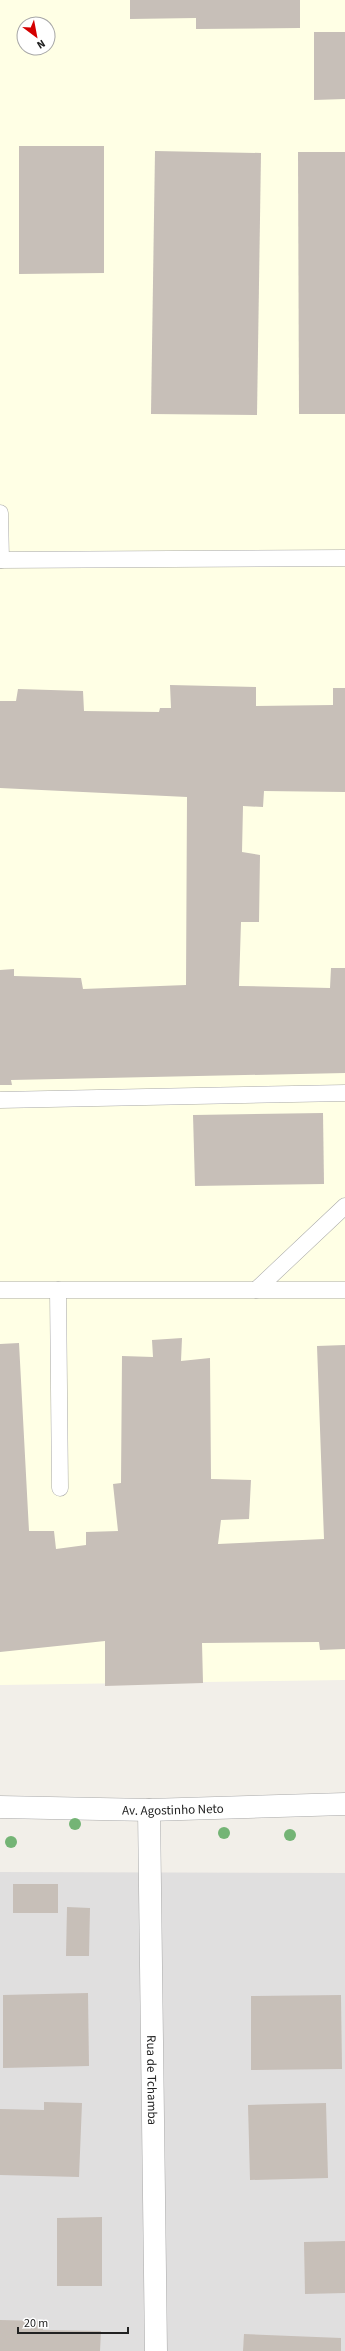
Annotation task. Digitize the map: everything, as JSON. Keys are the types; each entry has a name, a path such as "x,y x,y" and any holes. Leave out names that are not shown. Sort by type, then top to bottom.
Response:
{"street":[{"name":"Av. Agostinho Neto","path":"0,1807 149,1810 345,1804"},
{"name":"Rua de Tchamba","path":"149,1810 156,2351"}],"lane":[{"path":"0,513 1,560 345,558"},
{"path":"0,1100 345,1093"},
{"path":"256,1290 345,1206"},
{"path":"0,1290 345,1290"},
{"path":"58,1290 60,1488"}],"shaded area":[{"path":"0,0 345,0 345,1680 0,1685"},
{"path":"0,1872 345,1873 345,2351 0,2351"}],"building":[{"path":"130,0 300,0 300,28 196,29 196,18 130,19"},
{"path":"314,32 345,32 345,99 314,100"},
{"path":"19,146 104,146 104,273 19,274"},
{"path":"155,151 261,153 257,415 151,414"},
{"path":"298,152 345,152 345,414 299,414"},
{"path":"170,685 256,687 256,706 333,705 333,688 345,688 345,792 264,791 263,807 243,806 242,852 260,855 259,922 241,922 239,986 330,988 331,968 345,968 345,1073 11,1080 12,1085 0,1085 0,970 14,969 14,976 81,978 83,989 186,985 187,797 0,788 0,701 16,701 18,689 83,691 84,711 159,712 160,708 171,708"},
{"path":"323,1113 324,1184 195,1186 193,1115"},
{"path":"182,1338 181,1361 210,1358 211,1479 251,1480 249,1519 221,1520 218,1544 324,1539 317,1346 345,1345 345,1649 320,1650 319,1642 202,1643 203,1683 105,1686 105,1641 0,1652 0,1344 19,1343 29,1531 54,1531 56,1549 86,1545 86,1532 118,1531 113,1484 121,1483 122,1356 153,1357 152,1340"},
{"path":"13,1884 58,1884 58,1913 13,1913"},
{"path":"67,1907 90,1908 89,1956 66,1956"},
{"path":"88,1993 89,2066 3,2068 3,1995"},
{"path":"341,1995 342,2069 251,2070 251,1996"},
{"path":"44,2102 82,2103 79,2177 0,2175 0,2109 44,2110"},
{"path":"326,2103 328,2178 250,2180 248,2105"},
{"path":"102,2217 102,2286 57,2286 57,2218"},
{"path":"345,2241 345,2293 305,2294 304,2242"},
{"path":"0,2320 44,2321 43,2330 101,2331 100,2351 0,2351"},
{"path":"244,2334 341,2338 341,2351 243,2351"}]}
